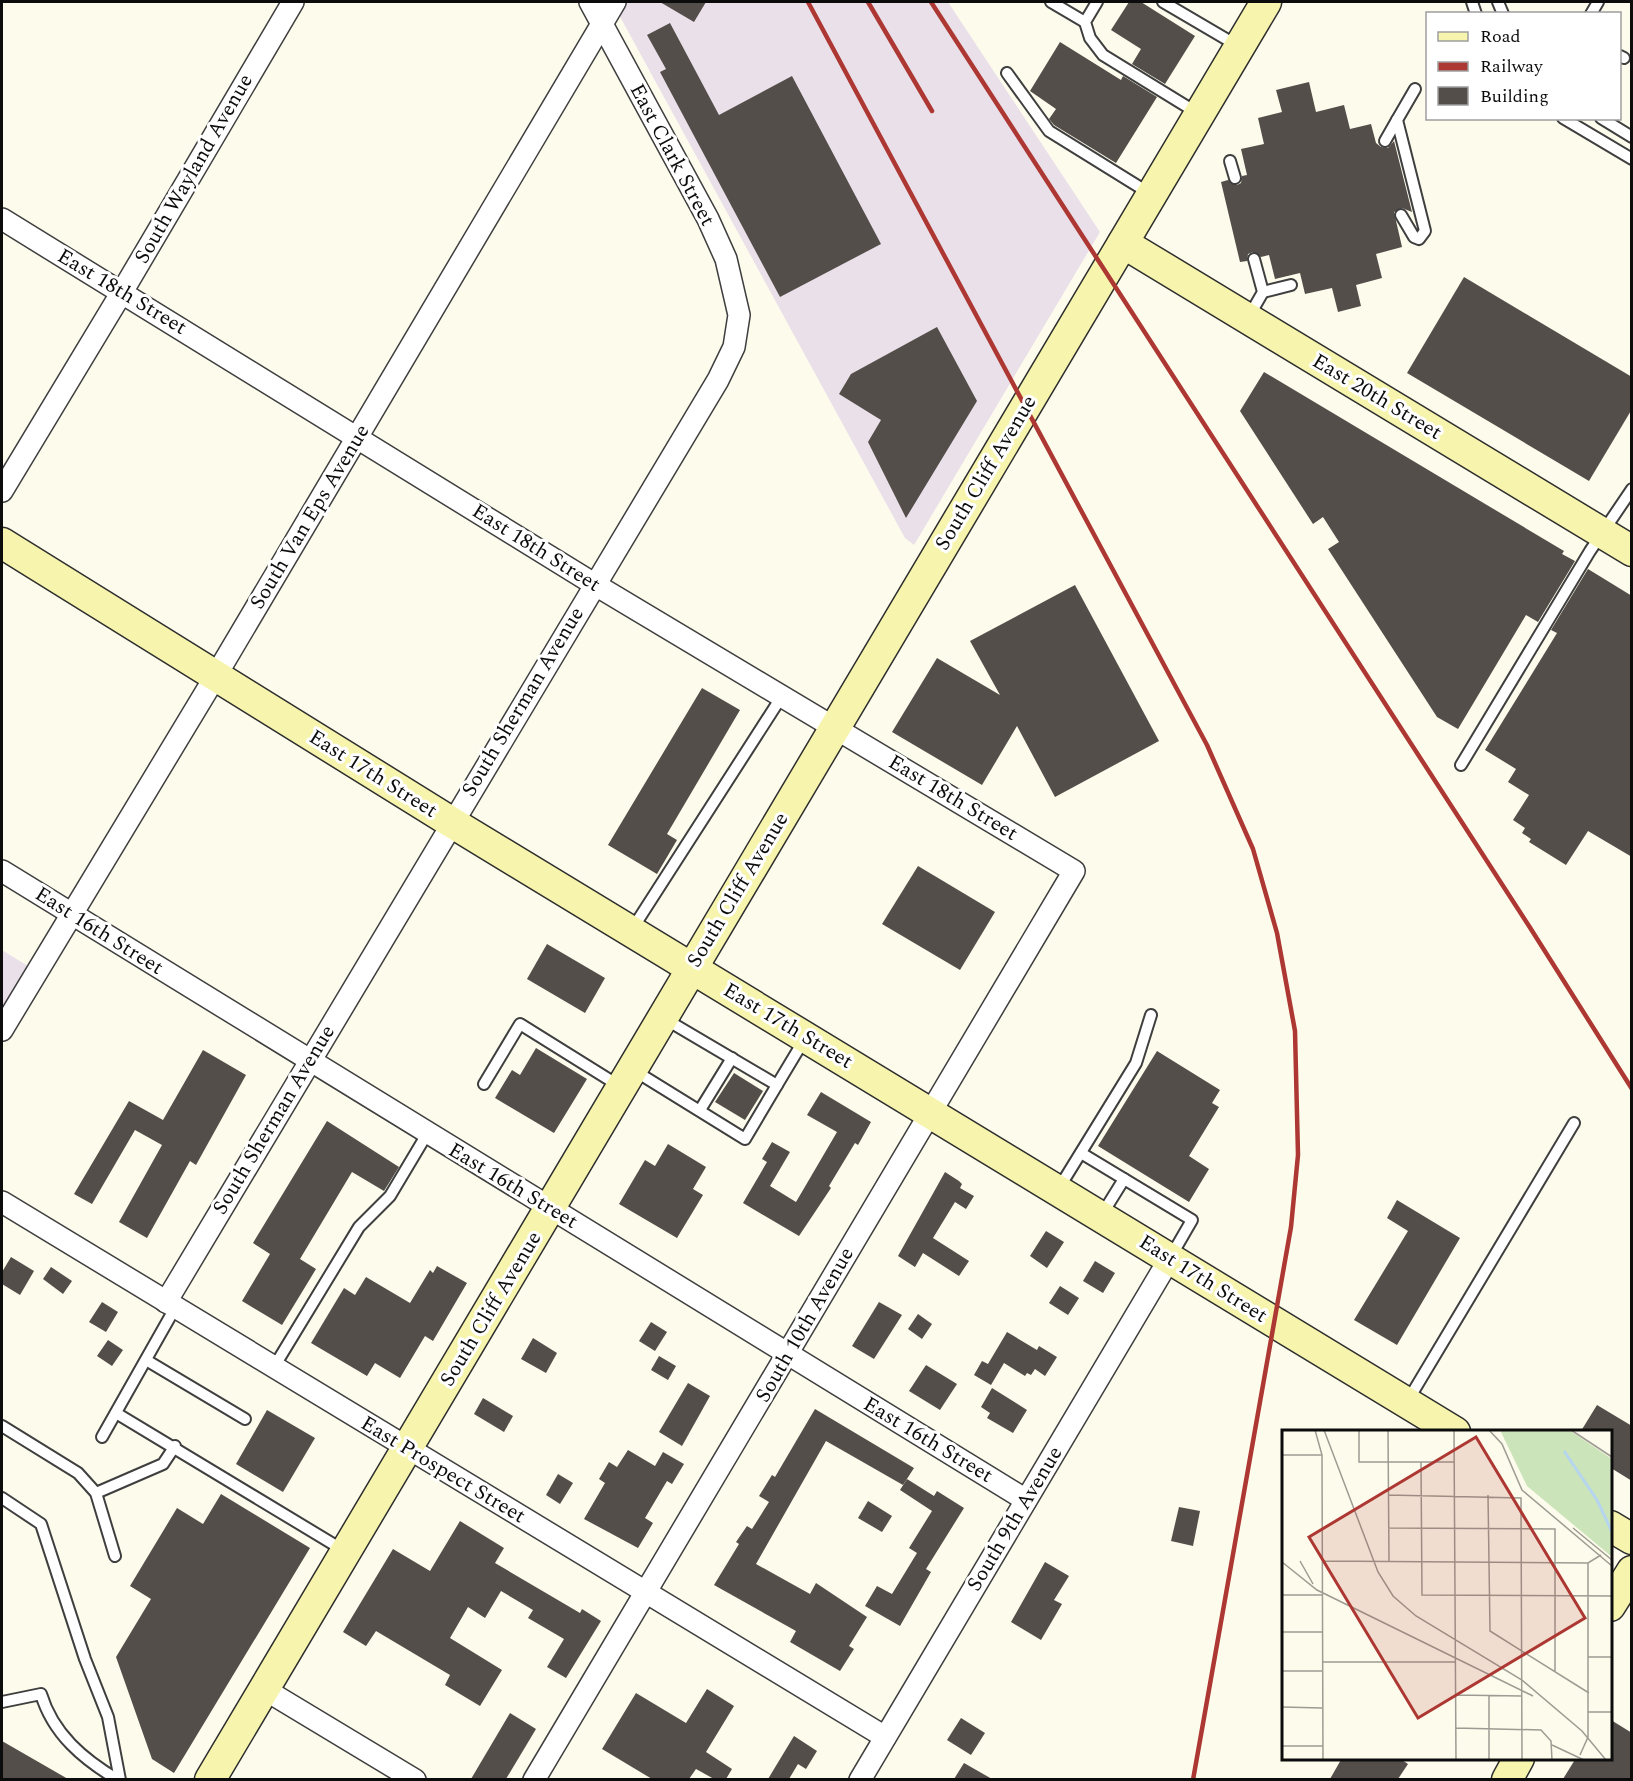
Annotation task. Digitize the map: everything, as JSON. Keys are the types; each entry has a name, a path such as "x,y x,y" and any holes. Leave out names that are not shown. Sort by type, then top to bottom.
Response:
{"street":[{"name":"South Wayland Avenue","path":"2,491 293,2"},
{"name":"East Clark Street","path":"590,2 708,219 726,259 740,315"},
{"name":"South Van Eps Avenue","path":"2,1030 215,677 615,2"},
{"name":"South Cliff Avenue","path":"210,1779 1266,2"},
{"name":"East 18th Street","path":"2,219 594,584 1074,871"},
{"name":"East 20th Street","path":"1123,243 1632,551"},
{"name":"South Sherman Avenue","path":"171,1305 308,1062 718,380 734,347 740,315"},
{"name":"East 17th Street","path":"2,543 451,822 1453,1430"},
{"name":"East 16th Street","path":"2,871 308,1062 1026,1500"},
{"name":"South 10th Avenue","path":"534,1779 1074,871"},
{"name":"East Prospect Street","path":"2,1202 885,1737"},
{"name":"South 9th Avenue","path":"860,1779 1170,1258"},
{"path":"1612,1527 1632,1539"},
{"path":"1612,1602 1632,1571"},
{"path":"264,1689 415,1779"},
{"path":"1507,1779 1519,1760"}],"lane":[{"path":"1051,2 1085,22 1090,38 1103,55 1200,114"},
{"path":"1085,22 1097,2"},
{"path":"1163,2 1239,47"},
{"path":"1007,73 1049,131 1152,195"},
{"path":"1385,141 1415,89"},
{"path":"1397,120 1425,231 1419,239 1414,237 1401,215"},
{"path":"1566,120 1632,159"},
{"path":"1604,120 1632,137"},
{"path":"1230,161 1234,178"},
{"path":"1248,318 1263,292 1254,259"},
{"path":"1263,292 1291,285"},
{"path":"1461,765 1590,551 1632,489"},
{"path":"631,931 782,696"},
{"path":"1058,1190 1136,1063 1151,1014"},
{"path":"662,1018 777,1085"},
{"path":"484,1084 520,1024 627,1078 700,1110 745,1138 805,1037"},
{"path":"700,1110 732,1058"},
{"path":"1407,1402 1574,1123"},
{"path":"274,1367 359,1227 390,1196 427,1134"},
{"path":"1081,1153 1192,1220 1170,1258"},
{"path":"1101,1216 1124,1179"},
{"path":"102,1437 146,1360 171,1305"},
{"path":"146,1360 245,1419"},
{"path":"116,1413 175,1446 346,1552"},
{"path":"2,1426 78,1473 96,1493 115,1556"},
{"path":"96,1493 163,1464 175,1446"},
{"path":"2,1498 41,1524 84,1659 108,1717 119,1779"},
{"path":"2,1702 41,1694 47,1714 66,1741 94,1766 119,1779"}],"shaded area":[{"path":"612,2 948,2 1100,232 914,545 905,538"},
{"path":"2,950 31,968 2,1018"}],"building":[{"path":"660,2 706,2 694,22"},
{"path":"1129,2 1141,2 1195,36 1165,84 1132,64 1141,49 1111,30"},
{"path":"670,23 719,115 792,76 881,244 780,297 660,72 666,69 647,35"},
{"path":"1060,42 1121,80 1123,76 1157,97 1116,163 1054,125 1049,119 1056,109 1030,91"},
{"path":"1309,82 1316,112 1344,105 1350,129 1371,124 1376,143 1381,147 1388,148 1394,141 1412,212 1402,208 1394,212 1402,247 1376,254 1382,278 1356,285 1361,306 1338,312 1332,288 1305,294 1300,273 1275,279 1269,255 1261,257 1253,252 1248,254 1247,261 1240,262 1221,182 1228,180 1237,185 1241,183 1242,176 1247,175 1241,149 1264,144 1258,118 1282,112 1276,90"},
{"path":"1464,277 1632,377 1632,409 1589,481 1407,373"},
{"path":"937,327 977,401 906,518 868,442 881,420 839,394 851,374"},
{"path":"1264,372 1564,551 1562,554 1575,561 1538,622 1526,615 1458,729 1437,717 1328,549 1339,542 1323,517 1313,524 1240,411"},
{"path":"1588,569 1632,596 1632,857 1588,831 1566,865 1529,842 1531,839 1522,833 1525,828 1513,820 1529,795 1508,782 1516,769 1485,750 1557,633 1551,630"},
{"path":"1075,585 1159,741 1055,797 1017,726 982,785 892,732 937,658 1000,695 970,641"},
{"path":"702,688 740,710 667,834 677,840 657,874 608,845"},
{"path":"918,866 995,912 960,970 882,924"},
{"path":"547,944 605,978 585,1013 527,979"},
{"path":"536,1048 587,1079 554,1133 495,1098 512,1070 520,1075"},
{"path":"203,1050 246,1075 196,1165 190,1161 147,1238 119,1222 162,1145 135,1130 92,1204 74,1194 129,1101 163,1120"},
{"path":"1157,1051 1220,1090 1212,1103 1219,1107 1189,1156 1209,1169 1189,1202 1098,1146"},
{"path":"734,1073 763,1091 745,1120 715,1102"},
{"path":"821,1092 871,1122 858,1145 855,1143 829,1186 831,1188 799,1236 743,1203 767,1162 762,1159 772,1142 790,1152 770,1186 796,1202 837,1132 807,1115"},
{"path":"327,1121 399,1167 384,1191 352,1172 300,1259 316,1269 282,1325 242,1301 270,1254 253,1243"},
{"path":"668,1144 706,1167 693,1189 703,1195 677,1238 619,1204 645,1160 655,1166"},
{"path":"945,1172 962,1184 960,1188 974,1196 966,1209 955,1202 933,1238 969,1261 959,1276 923,1253 915,1267 898,1256"},
{"path":"1397,1200 1460,1238 1397,1345 1354,1320 1408,1231 1387,1218"},
{"path":"1046,1231 1064,1242 1047,1268 1030,1256"},
{"path":"11,1257 34,1271 20,1295 2,1284 2,1272"},
{"path":"1095,1261 1115,1273 1103,1293 1083,1281"},
{"path":"437,1266 467,1283 433,1341 425,1336 400,1378 375,1363 367,1376 311,1343 344,1288 355,1295 366,1277 410,1303 430,1270 433,1273"},
{"path":"51,1267 72,1281 63,1294 43,1279"},
{"path":"1060,1286 1079,1298 1068,1315 1049,1303"},
{"path":"102,1302 118,1312 106,1332 89,1322"},
{"path":"879,1302 902,1315 874,1359 852,1346"},
{"path":"918,1314 932,1324 922,1339 908,1329"},
{"path":"651,1322 667,1332 655,1351 639,1341"},
{"path":"1007,1332 1037,1350 1039,1346 1057,1357 1045,1376 1035,1369 1031,1375 1027,1373 1025,1376 1004,1363 991,1385 974,1375 982,1361 988,1364"},
{"path":"533,1338 557,1353 546,1373 521,1359"},
{"path":"108,1340 123,1350 112,1366 97,1356"},
{"path":"659,1356 676,1366 668,1380 651,1370"},
{"path":"926,1365 957,1384 940,1410 909,1391"},
{"path":"688,1383 710,1396 682,1446 659,1432"},
{"path":"992,1388 1027,1410 1013,1433 987,1418 990,1413 981,1407"},
{"path":"483,1398 513,1416 504,1432 474,1414"},
{"path":"1597,1405 1632,1426 1632,1481 1612,1469 1612,1430 1582,1430"},
{"path":"815,1409 914,1468 903,1485 826,1441 756,1564 810,1594 816,1583 867,1617 849,1646 854,1649 840,1671 790,1642 796,1631 714,1585 739,1544 736,1542 747,1526 752,1529 769,1502 759,1496 772,1475 775,1477"},
{"path":"267,1410 315,1438 283,1492 236,1464"},
{"path":"628,1450 655,1466 663,1452 684,1464 672,1484 667,1481 645,1518 653,1523 638,1548 584,1519 605,1483 599,1479 609,1462 617,1467"},
{"path":"558,1474 573,1483 560,1504 546,1495"},
{"path":"907,1479 934,1496 937,1491 964,1508 926,1569 931,1572 900,1626 865,1606 877,1586 892,1594 917,1553 909,1548 932,1511 900,1490"},
{"path":"221,1494 310,1548 174,1773 152,1759 116,1657 151,1599 130,1586 177,1508 203,1524"},
{"path":"868,1501 892,1516 882,1532 858,1518"},
{"path":"1179,1507 1200,1511 1193,1546 1171,1541"},
{"path":"460,1521 504,1548 495,1563 580,1613 582,1609 601,1621 566,1678 547,1667 564,1639 528,1618 533,1610 501,1591 485,1618 468,1607 450,1638 502,1670 480,1706 445,1685 450,1675 376,1631 366,1646 343,1632 393,1549 430,1571"},
{"path":"1045,1562 1069,1576 1054,1600 1062,1604 1041,1640 1011,1622"},
{"path":"707,1689 734,1706 706,1752 732,1769 726,1779 714,1779 696,1769 689,1779 652,1779 602,1749 636,1693 686,1723"},
{"path":"510,1713 536,1729 506,1779 471,1779"},
{"path":"961,1718 985,1733 971,1755 947,1740"},
{"path":"1612,1721 1632,1733 1632,1779 1563,1779 1575,1760 1612,1760"},
{"path":"794,1736 817,1751 806,1769 798,1764 789,1779 768,1779"},
{"path":"2,1741 68,1779 2,1779"},
{"path":"1341,1760 1402,1760 1408,1764 1398,1779 1330,1779"},
{"path":"964,1763 992,1779 954,1779"}],"railway":[{"path":"808,2 1207,745 1253,849 1277,933 1295,1031 1298,1155 1291,1227 1193,1780"},
{"path":"868,2 932,111"},
{"path":"931,2 1632,1089"}]}
